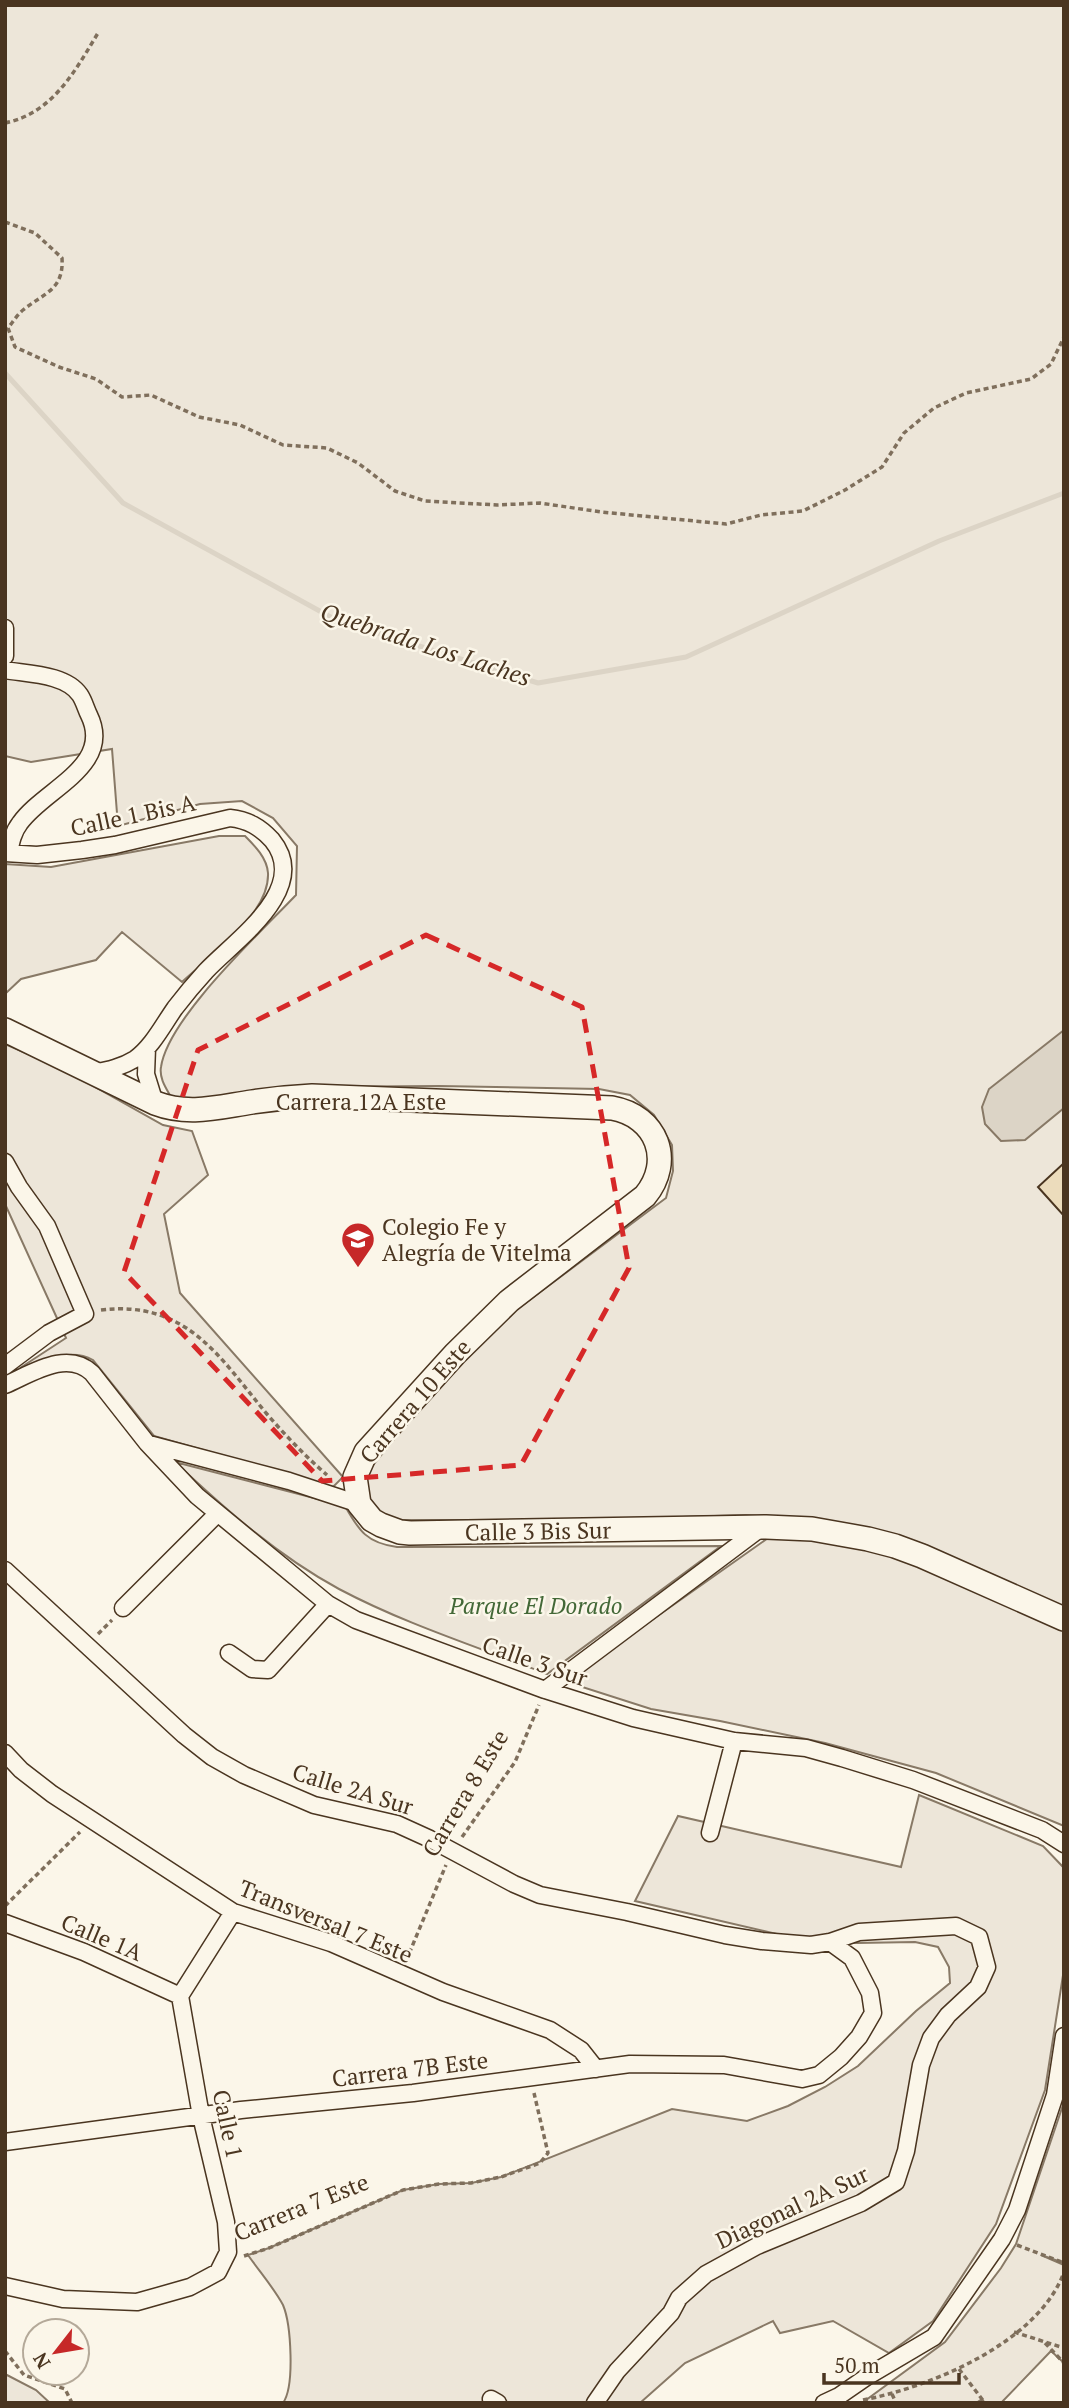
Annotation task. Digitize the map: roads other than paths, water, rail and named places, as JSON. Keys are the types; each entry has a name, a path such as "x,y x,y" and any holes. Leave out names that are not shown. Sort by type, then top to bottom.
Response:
{"street":[{"path":"5,628 5,656"},
{"path":"5,670 58,680 79,694 92,720 95,742 85,765 35,806 20,822 7,853"},
{"name":"Calle 1 Bis A","path":"7,853 37,855 115,845 222,819 247,821 263,831 275,844 282,874 276,897 263,917 196,983 146,1048"},
{"name":"Carrera 12A Este","path":"5,1030 155,1103 176,1109 201,1111 312,1096 612,1108 637,1117 650,1129 658,1146 659,1164"},
{"path":"94,1073 124,1065 146,1048"},
{"path":"146,1048 146,1074 155,1103"},
{"path":"5,1162 47,1226 85,1314 49,1333 5,1366"},
{"name":"Carrera 10 Este","path":"359,1504 355,1477 360,1460 371,1446 455,1353 509,1301 645,1196 655,1181 659,1164"},
{"name":"Calle 3 Sur","path":"5,1385 57,1364 79,1364 92,1373 147,1443 197,1496 328,1604 356,1620 545,1690 633,1718 734,1741 806,1748 878,1768 1042,1830 1064,1843"},
{"path":"147,1443 289,1481 359,1504"},
{"name":"Calle 3 Bis Sur","path":"359,1504 372,1520 390,1530 411,1533 761,1528 802,1528 840,1533 895,1546 922,1556 1064,1619"},
{"path":"124,1608 217,1514"},
{"path":"545,1690 761,1528"},
{"name":"Calle 2A Sur","path":"5,1570 184,1735 228,1767 314,1805 397,1824 514,1885 554,1898 725,1935 811,1945 830,1942"},
{"path":"229,1653 252,1669 268,1670 328,1604"},
{"path":"710,1833 734,1741"},
{"name":"Transversal 7 Este","path":"5,1753 36,1783 233,1912 331,1943 443,1992 550,2029 581,2050 596,2069"},
{"path":"180,1996 233,1912"},
{"name":"Calle 1A","path":"5,1923 84,1952 180,1996"},
{"name":"Diagonal 2A Sur","path":"595,2403 617,2371 671,2313 679,2298 698,2280 731,2259 861,2203 896,2182 906,2151 910,2117 927,2047 942,2021 978,1987 987,1967 984,1950 979,1937 956,1926 867,1931 830,1942"},
{"name":"Carrera 7B Este","path":"5,2142 630,2064 724,2065 802,2079 819,2075 841,2057 859,2037 873,2013 870,1993 852,1958 830,1942"},
{"name":"Calle 1","path":"180,1996 201,2116 226,2222 228,2252 225,2261"},
{"path":"827,2402 934,2337 1002,2239 1017,2210 1055,2095 1064,2036"},
{"name":"Carrera 7 Este","path":"5,2286 63,2299 137,2302 167,2295 208,2278 218,2272 225,2261"}],"waterway":[{"name":"Quebrada Los Laches","path":"5,373 123,503 336,620 538,683 686,657 939,541 1064,493"}],"place":[{"name":"Colegio Fe y Alegría de Vitelma","path":"358,1269"}],"park label":[{"name":"Parque El Dorado","path":"536,1605"}]}
